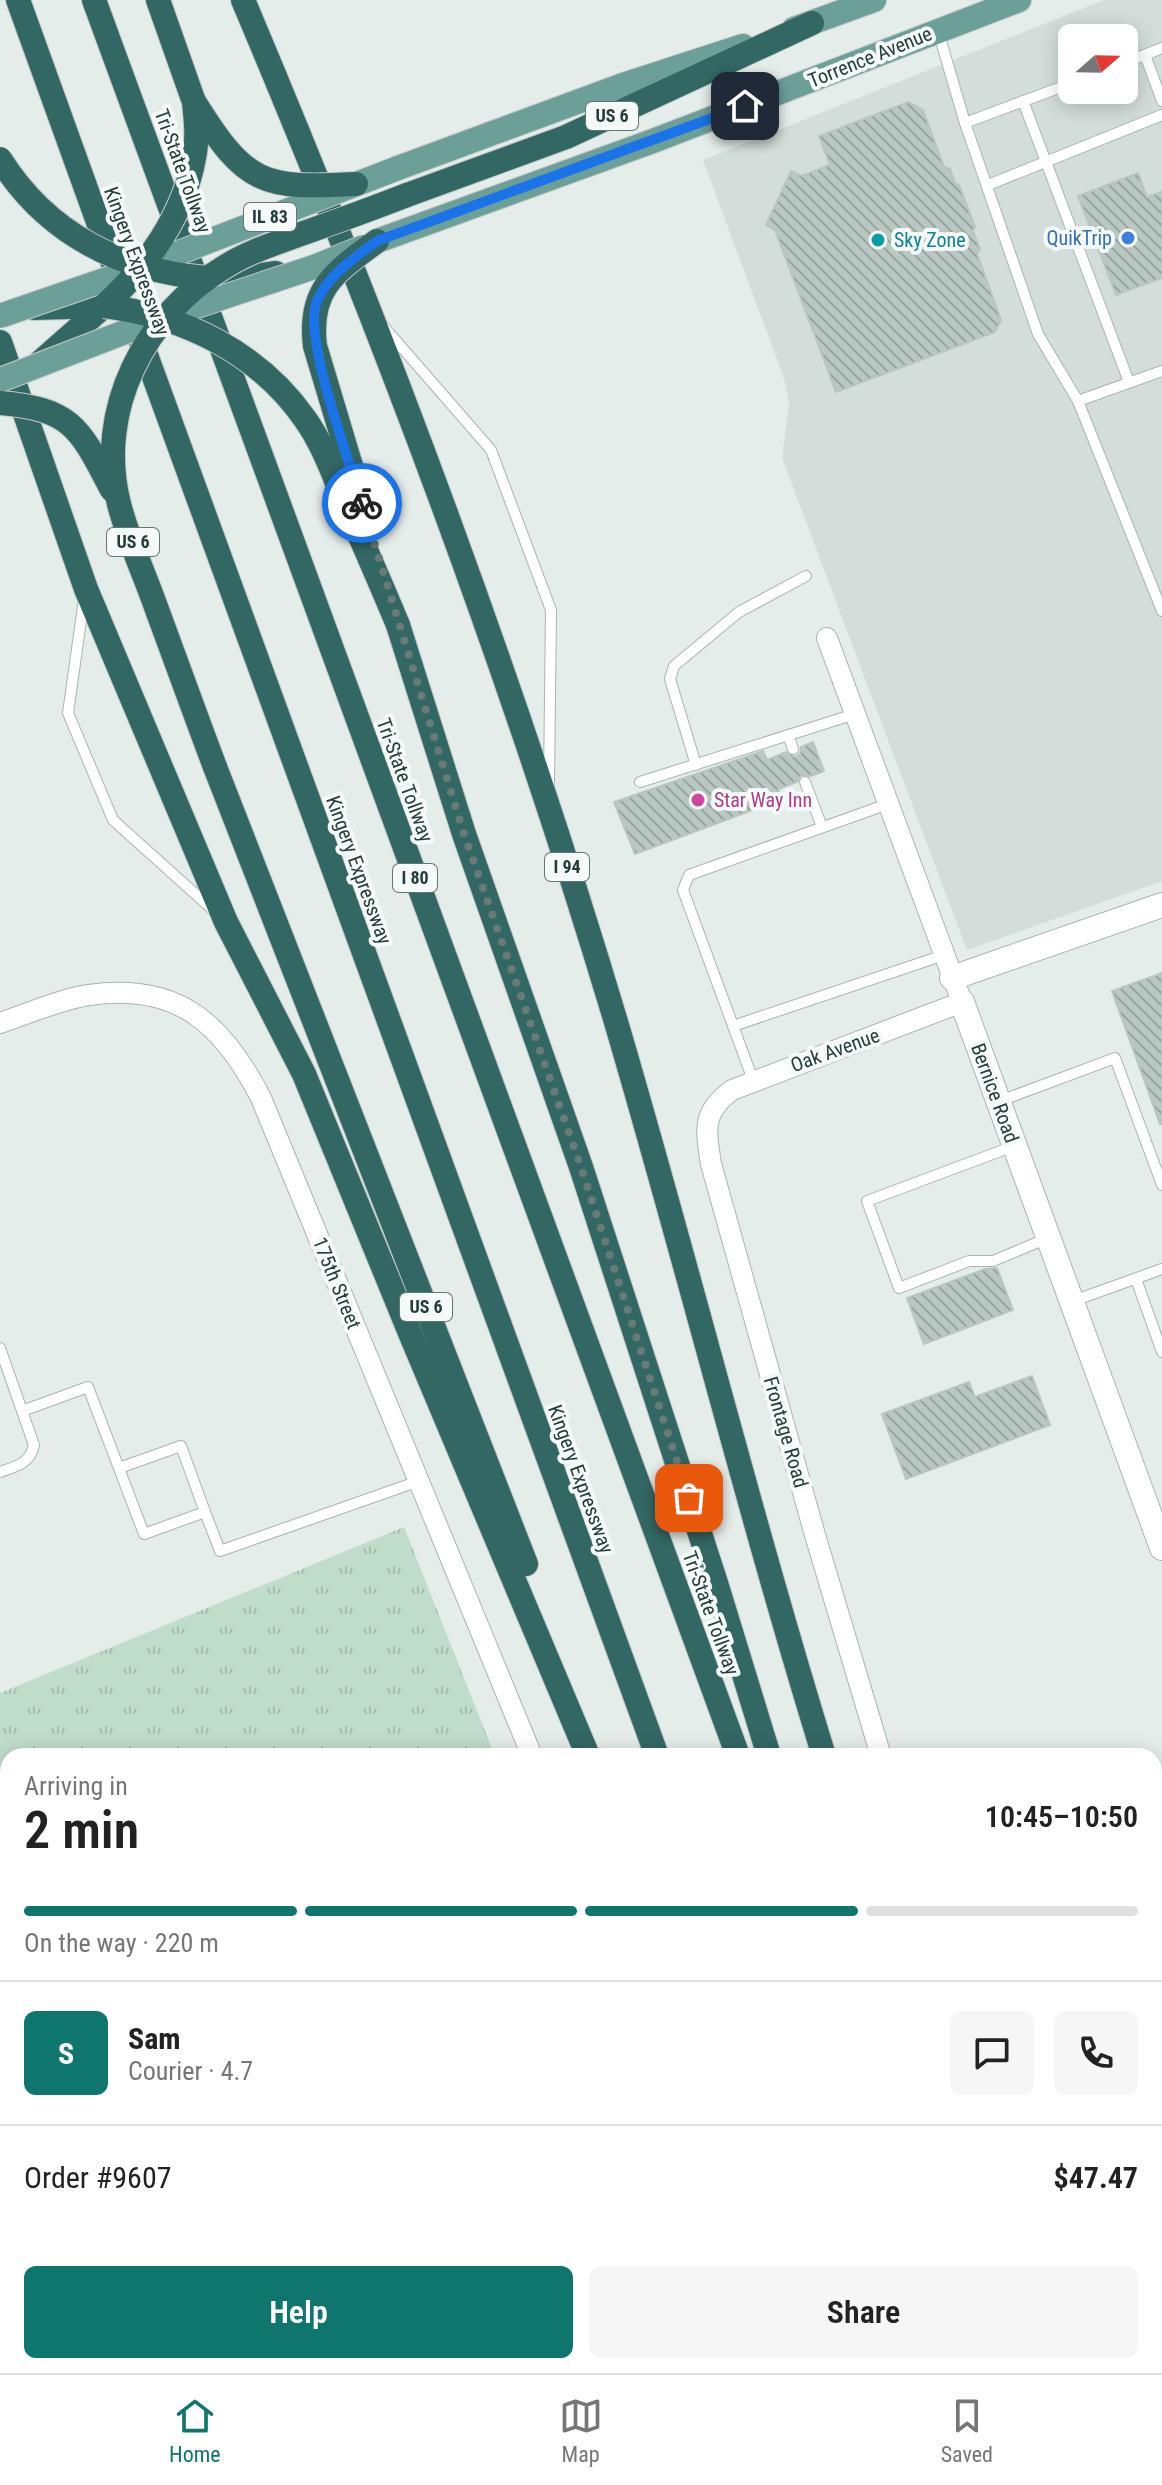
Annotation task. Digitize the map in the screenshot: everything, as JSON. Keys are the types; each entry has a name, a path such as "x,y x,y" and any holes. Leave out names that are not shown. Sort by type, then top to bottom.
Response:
{"highway":[{"name":"Kingery Expressway","path":"18,0 654,1748"},
{"name":"Tri-State Tollway","path":"94,0 735,1748"},
{"path":"158,0 194,102 238,162 274,183 306,187 356,184"},
{"name":"I 94","path":"243,0 371,312 475,592 549,810 615,1019 822,1748"},
{"name":"US 6","path":"598,1748 215,767 120,506 113,460 120,404 138,358 164,317 207,278 257,250 566,137 812,23"},
{"path":"35,367 104,306 142,267 176,208 191,172 196,140 194,102"},
{"path":"0,159 19,188 57,224 105,254 142,267 207,278 244,277 314,267"},
{"name":"US 6","path":"377,241 323,289 313,311 315,346 464,834 581,1167 767,1748"},
{"path":"8,313 70,305 104,306 164,317 187,325 238,352 280,389 320,443 398,625"},
{"path":"0,342 86,589 226,922 304,1074 585,1748"},
{"path":"0,403 31,405 50,411 69,423 93,454 120,506"}],"main road":[{"name":"US 6","path":"812,23 874,0"},
{"name":"Torrence Avenue","path":"0,380 164,317 314,267 377,241 653,141 1019,0"},
{"name":"IL 83","path":"8,313 142,267 623,85 812,23"}],"street":[{"name":"Bernice Road","path":"827,638 1162,1548"},
{"path":"952,978 1162,905"},
{"name":"175th Street","path":"0,1023 88,995 145,994 174,1001 223,1037 244,1066 261,1098 529,1748"},
{"name":"Oak Avenue","path":"714,1108 732,1090 753,1080 962,1002"},
{"name":"Frontage Road","path":"714,1108 706,1130 711,1164 879,1748"}],"lane":[{"path":"938,30 965,123 1038,334 1078,401 1162,611"},
{"path":"1138,58 1162,48"},
{"path":"1145,55 1159,84 1162,101"},
{"path":"965,123 1058,88"},
{"path":"1023,101 1129,382"},
{"path":"988,185 1162,115"},
{"path":"371,312 491,450 551,610 549,810"},
{"path":"1078,401 1162,371"},
{"path":"696,765 670,679 674,666 739,612 806,576"},
{"path":"86,589 68,713 113,820 226,922"},
{"path":"640,782 855,714"},
{"path":"788,735 793,749"},
{"path":"805,782 822,827"},
{"path":"753,1080 683,890 689,875 888,804"},
{"path":"733,1026 944,955"},
{"path":"998,1101 1115,1058 1162,1185"},
{"path":"1014,1146 867,1201 899,1288 969,1261 993,1261 1048,1238"},
{"path":"1072,1302 1162,1269"},
{"path":"1136,1279 1162,1352"},
{"path":"0,1348 34,1445 32,1455 25,1463 0,1472"},
{"path":"22,1411 88,1387 144,1534 205,1512"},
{"path":"119,1468 181,1446 220,1551 419,1481"}],"shaded area":[{"path":"1104,0 1162,0 1162,881 967,950 782,458 789,405 785,381 703,160"}],"green space":[{"path":"404,1527 492,1748 0,1748 0,1693"}],"building":[{"name":"Sky Zone","path":"908,102 923,110 944,167 950,169 955,183 959,185 975,227 973,231 980,249 977,254 1001,320 995,332 836,392 775,230 766,225 791,171 801,176 830,165 819,136"},
{"name":"QuikTrip","path":"1138,173 1147,197 1162,192 1162,278 1116,295 1078,196"},
{"name":"Star Way Inn","path":"813,742 824,771 811,776 801,775 797,782 778,789 782,799 635,854 614,802 763,751 767,760 786,752 795,757 800,754 801,747"},
{"path":"1162,973 1162,1124 1160,1124 1112,991"},
{"path":"997,1268 1013,1310 924,1344 907,1298 985,1269"},
{"path":"1032,1376 1050,1425 906,1479 882,1414 969,1382 975,1397"}],"way so far":[{"path":"362,503 464,834 581,1167 689,1498"}],"place":[{"name":"QuikTrip","path":"1128,238"},
{"name":"Sky Zone","path":"878,240"},
{"name":"Star Way Inn","path":"698,800"}],"route":[{"path":"362,503 315,346 312,326 317,299 331,280 377,241 745,106"}]}
